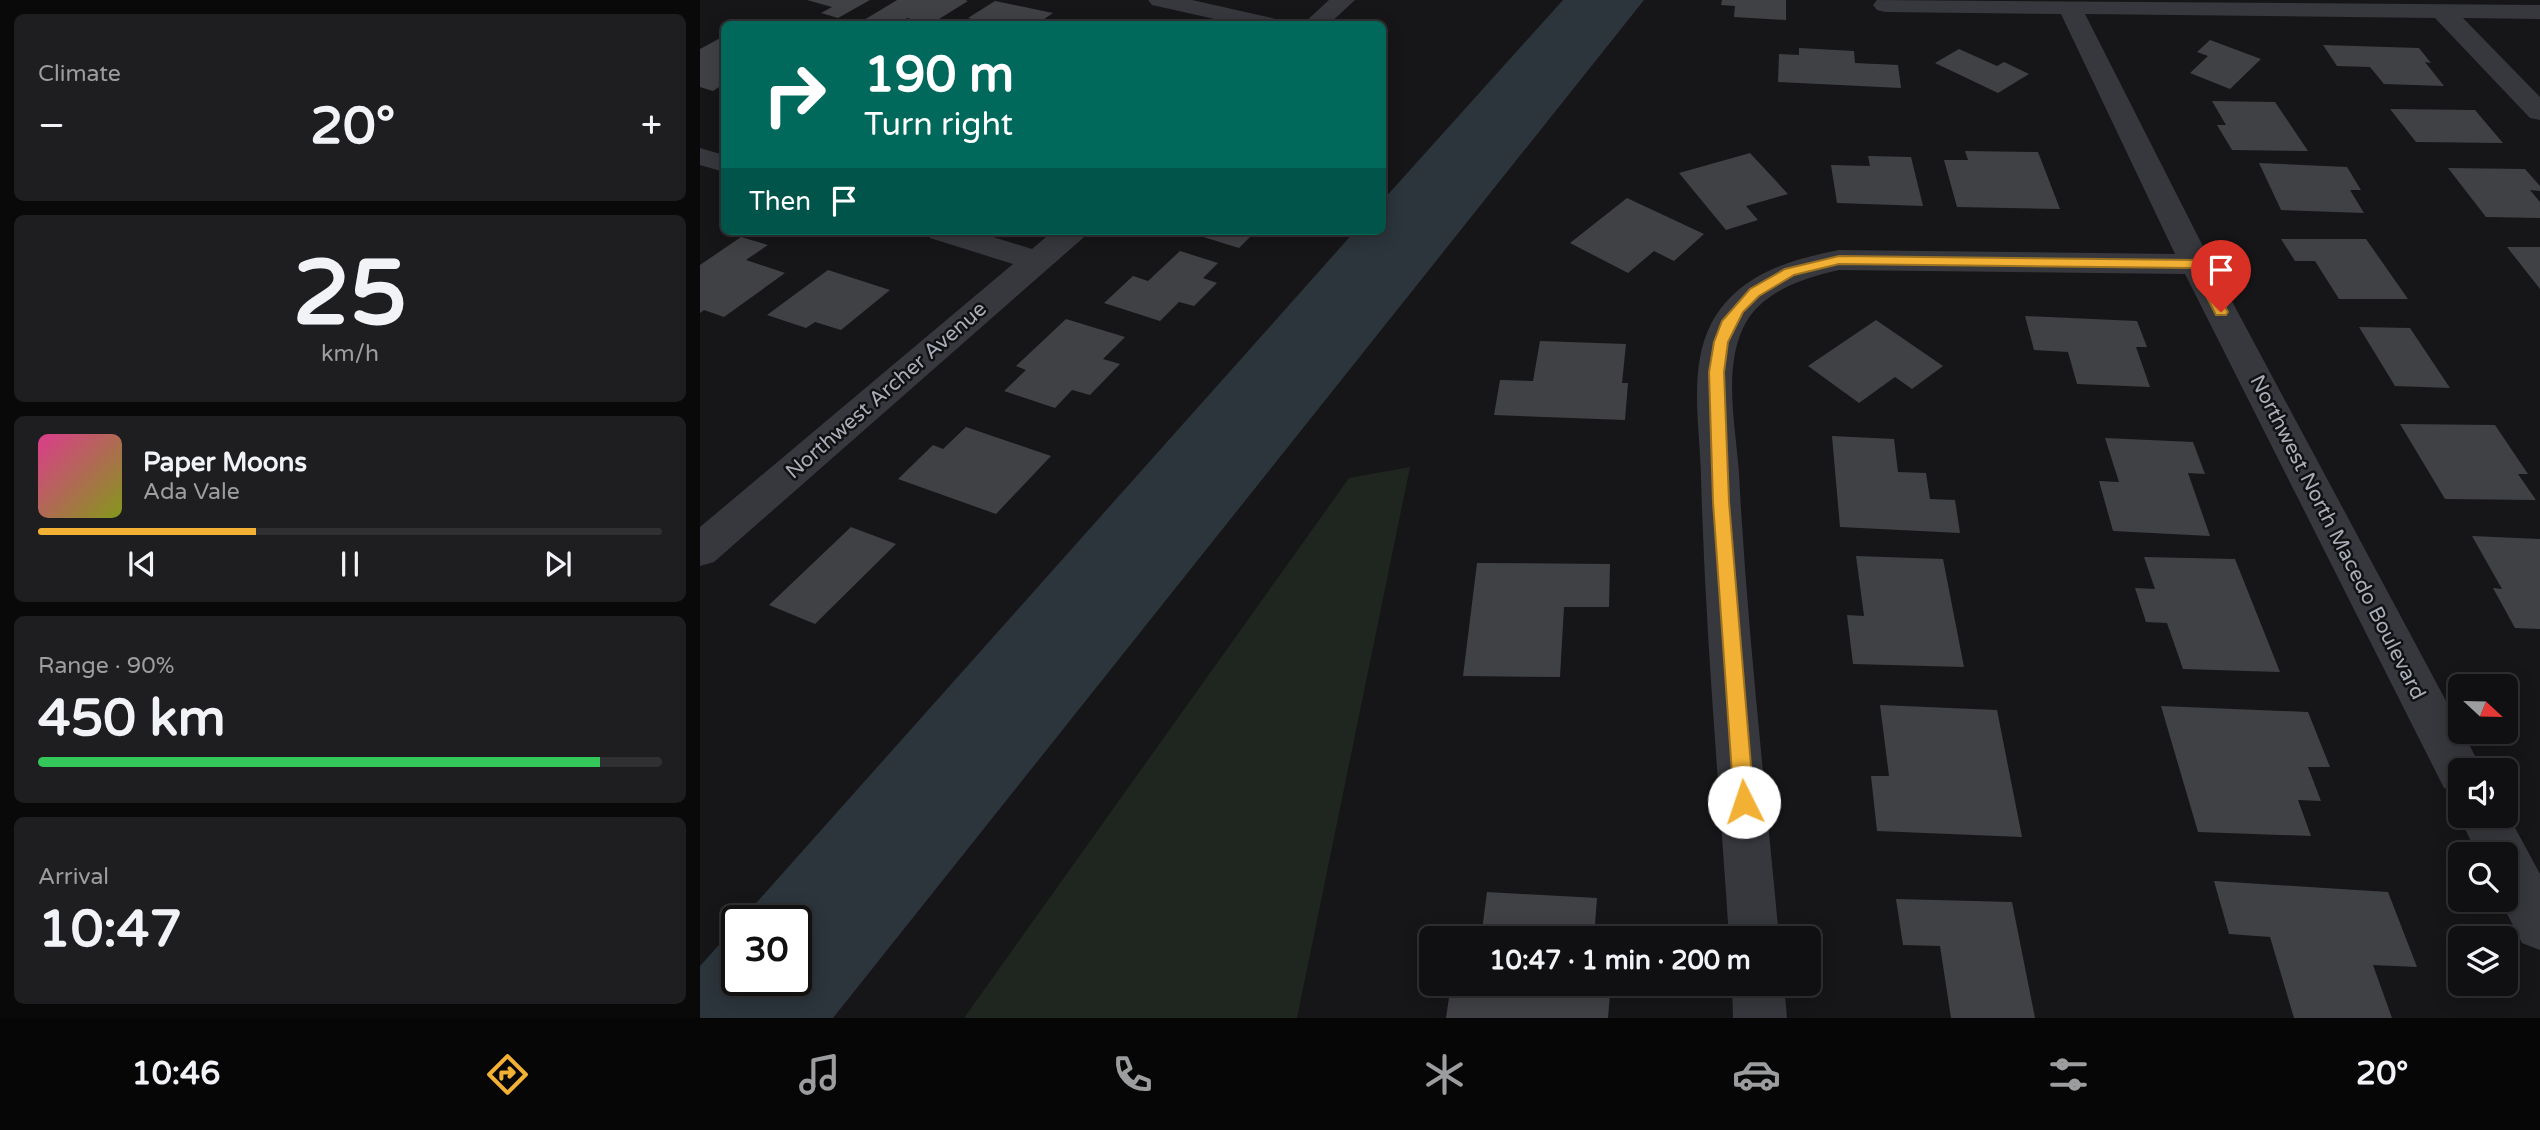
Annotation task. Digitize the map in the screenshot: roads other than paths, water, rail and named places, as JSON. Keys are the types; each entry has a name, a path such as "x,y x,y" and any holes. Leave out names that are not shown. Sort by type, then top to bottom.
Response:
{"street":[{"path":"1160,0 1254,21"},
{"path":"1318,21 1343,0"},
{"path":"1885,5 2068,4 2540,12"},
{"name":"Northwest North Macedo Boulevard","path":"2068,4 2196,264 2453,758"},
{"path":"2443,12 2540,111"},
{"path":"700,156 721,163"},
{"path":"954,235 1037,261"},
{"name":"Northwest Archer Avenue","path":"700,550 1067,235"},
{"path":"1753,926 1721,502 1717,372 1721,342 1727,324 1754,293 1774,280 1801,268 1839,260 2196,264"},
{"path":"2518,883 2540,925"},
{"path":"1759,996 1760,1018"}]}
